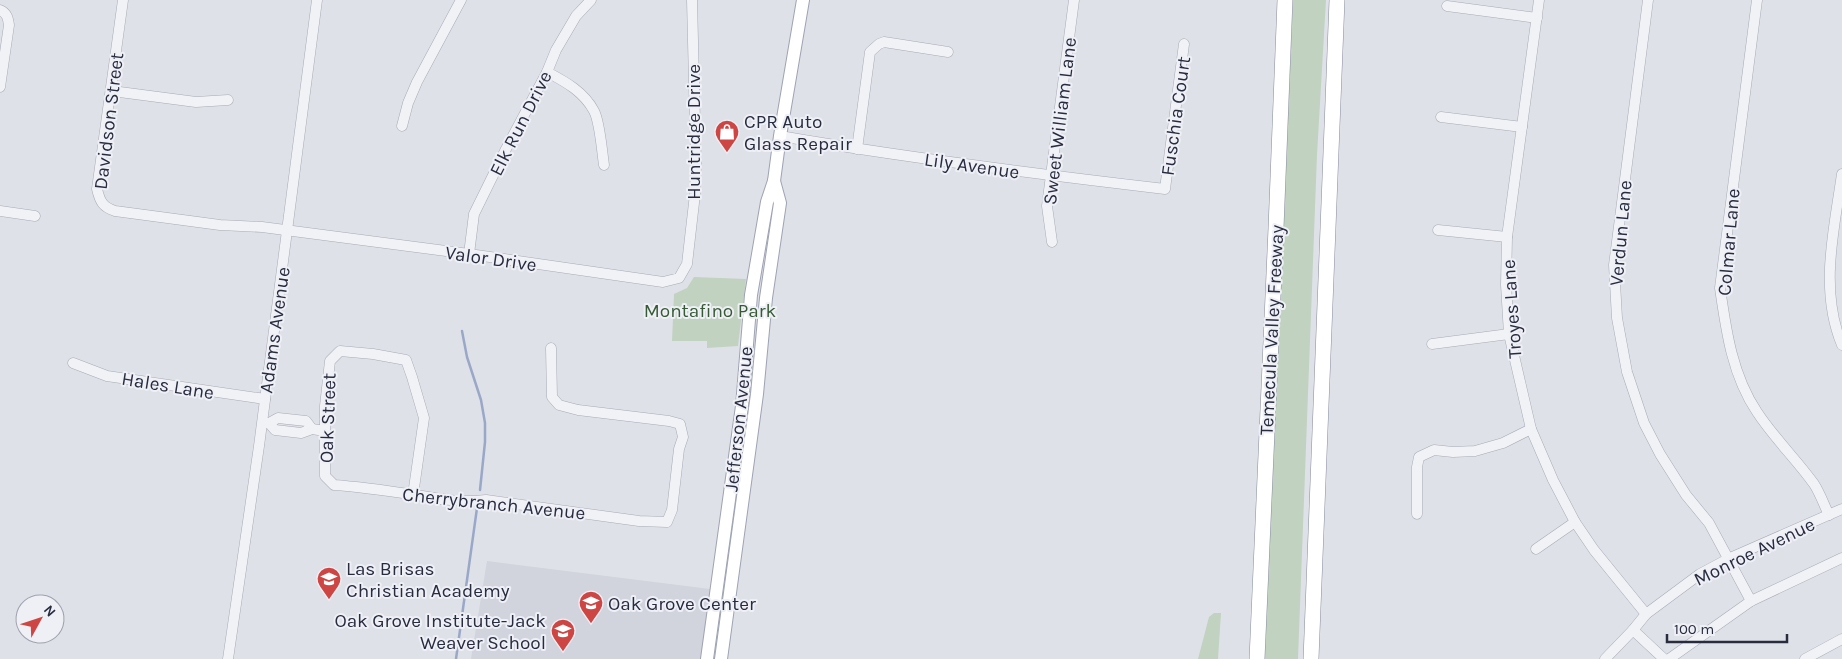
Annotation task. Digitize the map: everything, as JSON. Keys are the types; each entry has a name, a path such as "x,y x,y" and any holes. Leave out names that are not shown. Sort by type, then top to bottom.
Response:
{"highway":[{"name":"Temecula Valley Freeway","path":"1257,659 1285,0"},
{"path":"1310,659 1337,0"}],"main road":[{"name":"Jefferson Avenue","path":"707,659 742,406 751,295 767,202 774,181 803,0"},
{"name":"Jefferson Avenue","path":"721,659 758,394 766,298 780,203 774,181"},
{"path":"739,530 733,517 745,431 742,406"}],"street":[{"name":"Davidson Street","path":"123,0 112,91 97,189 99,200 105,208 115,211 180,218 220,225 262,227 287,231"},
{"name":"Adams Avenue","path":"228,659 265,423 265,399 317,0"},
{"path":"402,126 408,103 417,82 456,6 461,0"},
{"name":"Elk Run Drive","path":"470,254 474,214 547,72 556,50 576,16 591,0"},
{"name":"Huntridge Drive","path":"687,264 695,194 696,164 692,0"},
{"name":"Sweet William Lane","path":"1052,242 1047,206 1074,0"},
{"name":"Troyes Lane","path":"1540,0 1507,237 1506,285 1509,334 1531,429 1553,480 1575,522 1594,550 1646,614"},
{"name":"Verdun Lane","path":"1648,0 1614,265 1617,318 1627,372 1644,423 1660,454 1686,494 1709,523 1730,558 1751,601"},
{"name":"Colmar Lane","path":"1757,0 1720,288 1726,329 1733,358 1743,386 1756,410 1815,486 1829,515"},
{"path":"1448,6 1537,18"},
{"path":"0,10 6,14 9,25 0,87"},
{"path":"857,150 870,52 884,42 948,52"},
{"name":"Fuschia Court","path":"1165,189 1184,44"},
{"path":"547,72 567,82 582,94 595,113 604,165"},
{"path":"112,91 196,102 228,100"},
{"path":"1441,117 1522,127"},
{"name":"Lily Avenue","path":"780,136 857,150 1165,189"},
{"path":"1842,174 1829,272 1832,306 1842,345"},
{"path":"0,211 35,216"},
{"path":"1438,230 1507,237"},
{"name":"Valor Drive","path":"287,231 470,254 663,282 679,278 687,264"},
{"path":"1432,344 1509,334"},
{"name":"Cherrybranch Avenue","path":"325,476 334,486 473,502 486,500 639,521 668,522 672,510 682,437 680,424 669,420 578,410 559,405 552,397 551,348"},
{"name":"Oak Street","path":"325,476 325,406 330,361 340,351 406,360 424,418 413,495"},
{"name":"Hales Lane","path":"73,363 107,376 265,399"},
{"path":"265,423 278,418 306,422 312,429"},
{"path":"292,432 293,420"},
{"path":"265,423 275,430 301,433 312,429 325,431"},
{"path":"1417,514 1417,467 1419,457 1434,450 1453,452 1475,451 1503,443 1531,429"},
{"name":"Monroe Avenue","path":"1605,659 1646,614 1700,574 1730,558 1842,509"},
{"path":"1536,549 1575,522"},
{"path":"1669,659 1751,601 1842,558"},
{"path":"1633,630 1664,659"},
{"path":"1805,659 1842,639"}],"shaded area":[{"name":"Oak Grove Center","path":"487,561 710,589 701,659 471,659"}],"green space":[{"path":"1293,0 1326,0 1317,155 1298,659 1264,659"},
{"name":"Montafino Park","path":"694,277 746,279 738,346 707,348 707,341 672,341 674,294 687,288"},
{"path":"1214,613 1221,613 1218,659 1198,659 1209,617"}],"waterway":[{"path":"462,331 467,357 481,400 485,423 480,490"},
{"path":"456,659 477,508"}],"place":[{"name":"CPR Auto Glass Repair","path":"727,153"},
{"name":"Las Brisas Christian Academy","path":"329,600"},
{"name":"Oak Grove Center","path":"591,624"},
{"name":"Oak Grove Institute-Jack Weaver School","path":"563,652"}]}
